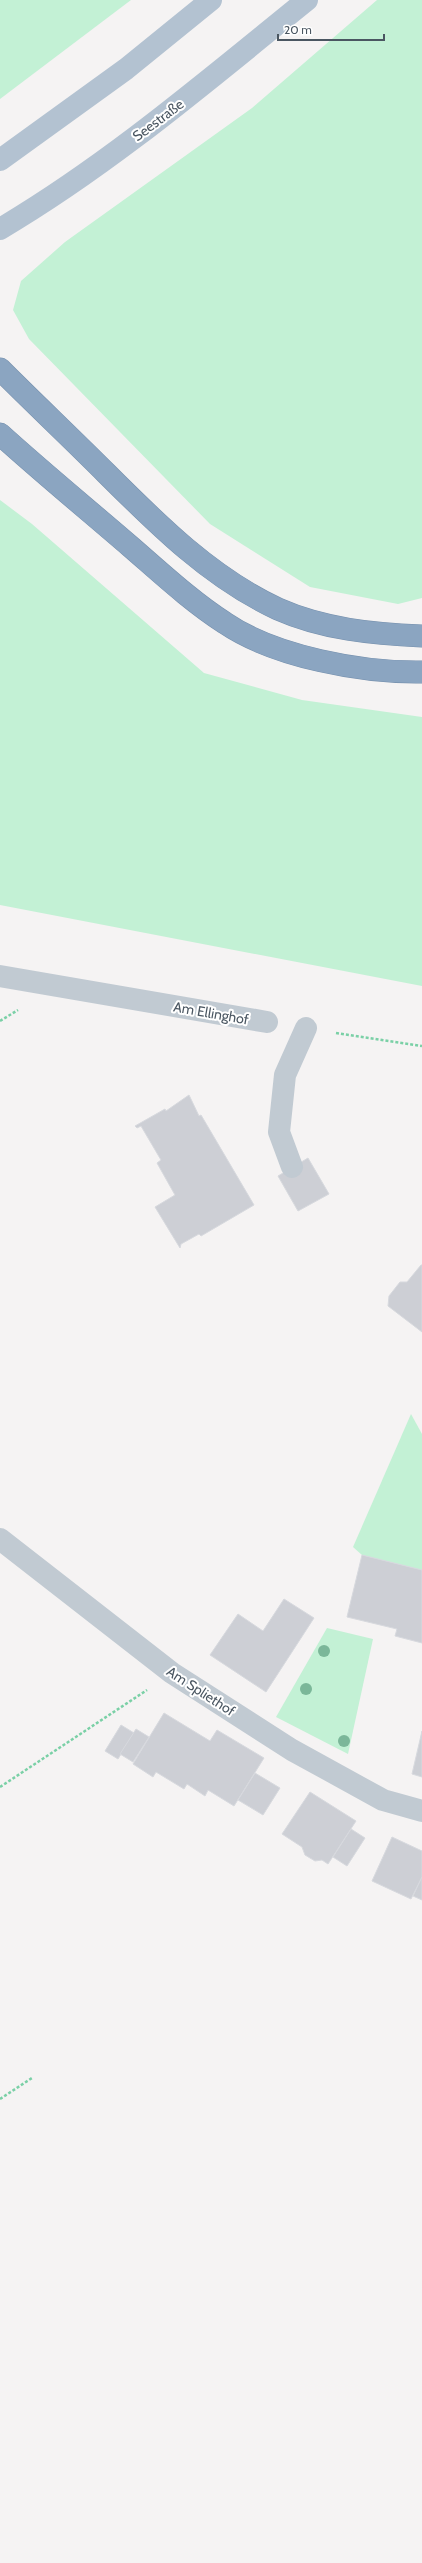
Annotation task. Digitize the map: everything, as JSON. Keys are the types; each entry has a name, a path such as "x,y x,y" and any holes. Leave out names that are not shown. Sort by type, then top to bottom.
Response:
{"highway":[{"path":"0,369 153,520 221,576 278,609 330,626 374,634 422,636"},
{"path":"0,434 180,589 225,624 274,647 320,660 390,672 422,672"}],"main road":[{"path":"0,160 126,69 211,0"},
{"name":"Seestraße","path":"0,229 47,201 167,114 307,0"}],"street":[{"name":"Am Ellinghof","path":"0,976 267,1022"},
{"path":"292,1167 278,1132 285,1075 306,1028"},
{"name":"Am Spliethof","path":"0,1539 172,1673 306,1758 384,1800 422,1811"}],"path":[{"path":"306,1028 422,1046"},
{"path":"0,1786 172,1673"},
{"path":"0,2098 32,2078"}],"green space":[{"path":"0,0 131,0 0,99"},
{"path":"377,0 422,0 422,598 398,604 310,587 210,524 29,339 13,310 21,281 65,242 252,108"},
{"path":"0,500 32,524 204,673 302,700 422,717 422,986 0,905"},
{"path":"411,1414 422,1434 422,1570 362,1555 353,1547"},
{"path":"327,1628 373,1639 348,1754 276,1717"}],"building":[{"path":"189,1095 199,1116 201,1115 254,1205 201,1236 199,1234 181,1244 180,1248 155,1207 175,1195 157,1163 161,1160 141,1126 137,1128 135,1126 165,1109 166,1111"},
{"path":"308,1158 329,1194 298,1211 278,1176"},
{"path":"421,1265 422,1332 388,1306 389,1296 400,1282 407,1282"},
{"path":"362,1555 422,1570 422,1643 395,1636 397,1629 347,1617"},
{"path":"284,1599 314,1618 266,1692 210,1655 238,1614 263,1631"},
{"path":"164,1713 210,1741 217,1730 264,1758 234,1806 208,1790 205,1796 187,1784 184,1789 156,1772 153,1777 133,1764"},
{"path":"121,1725 134,1733 118,1759 105,1751"},
{"path":"136,1729 149,1737 133,1762 120,1754"},
{"path":"422,1731 422,1777 412,1774"},
{"path":"255,1773 280,1788 263,1815 238,1800"},
{"path":"310,1792 356,1821 328,1864 322,1860 315,1861 305,1855 302,1847 282,1834"},
{"path":"351,1829 365,1838 347,1866 333,1857"},
{"path":"392,1837 422,1851 422,1877 411,1899 372,1881"},
{"path":"422,1877 422,1900 413,1896"}]}
